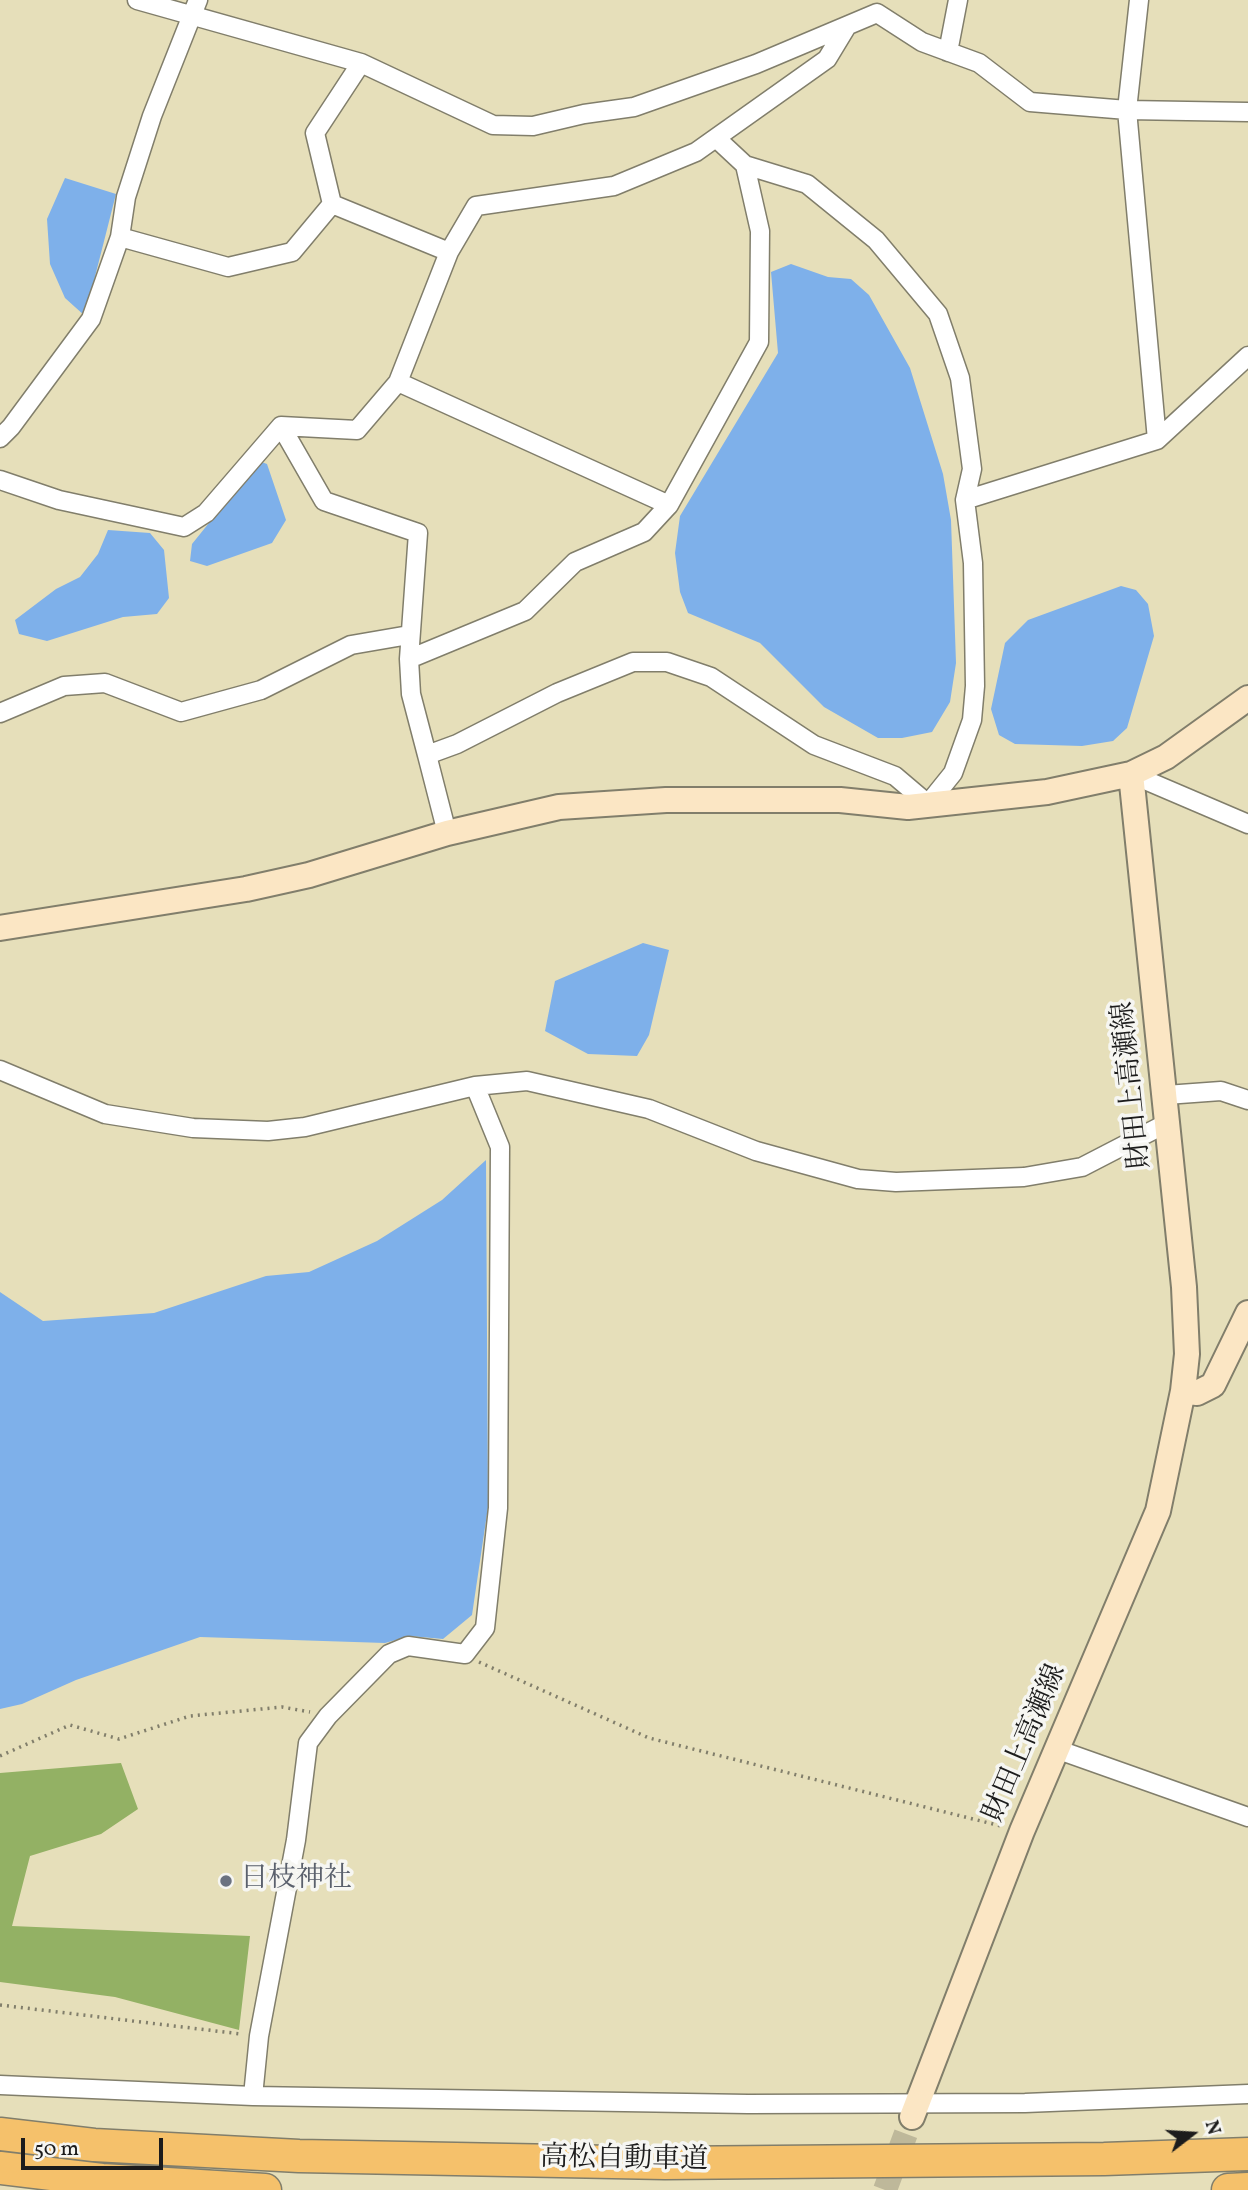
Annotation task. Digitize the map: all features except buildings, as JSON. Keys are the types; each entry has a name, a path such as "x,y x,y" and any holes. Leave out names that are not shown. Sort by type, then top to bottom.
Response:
{"highway":[{"name":"高松自動車道","path":"0,2134 94,2145 299,2156 651,2162 1104,2159 1248,2154"},
{"path":"0,2168 102,2180 265,2190"},
{"path":"1228,2190 1248,2189"}],"main road":[{"path":"0,928 246,889 309,875 447,833 559,807 611,803 839,800 908,807 1047,792 1130,774 1166,757 1248,698"},
{"name":"財田上高瀬線","path":"915,2110 1022,1831 1158,1511 1183,1391 1187,1354 1184,1287 1169,1122 1130,774"},
{"path":"1183,1391 1197,1393 1213,1385 1246,1323"}],"street":[{"path":"137,0 195,8 361,63 493,125 533,126 584,114 634,107 755,64 877,13 922,42 979,63 1030,102 1127,110 1248,112"},
{"path":"948,52 958,0"},
{"path":"1139,0 1127,110 1157,440"},
{"path":"0,438 12,427 91,319 120,237 126,197 152,116 195,8"},
{"path":"281,426 357,430 398,382 449,252 477,206 614,186 696,152 827,59 847,26"},
{"path":"331,204 316,133 361,63"},
{"path":"427,755 457,744 557,693 633,662 667,662 711,677 814,745 895,776 928,804 953,773 972,720 975,623 973,563 965,500 972,469 960,378 938,314 876,240 807,184 746,165 716,138"},
{"path":"409,659 525,611 575,562 644,532 669,505 759,342 760,231 746,165"},
{"path":"120,237 228,267 292,253 331,204"},
{"path":"331,204 449,252"},
{"path":"965,500 1157,440 1248,356"},
{"path":"398,382 669,505"},
{"path":"0,480 59,500 184,527 206,513 281,426"},
{"path":"281,426 324,501 418,533 409,635 411,694 447,833"},
{"path":"0,713 64,686 105,683 181,712 261,690 351,645 409,635"},
{"path":"1130,774 1248,824"},
{"path":"0,1070 105,1114 193,1128 256,1130 305,1127 475,1086 527,1081 649,1109 688,1127 756,1151 858,1179 896,1182 1024,1177 1082,1167 1169,1122"},
{"path":"253,2096 259,2036 296,1840 308,1743 328,1716 389,1654 408,1646 465,1654 485,1628 498,1508 499,1147 475,1086"},
{"path":"1166,1095 1221,1091 1248,1100"},
{"path":"1056,1749 1248,1817"},
{"path":"0,2085 253,2096 748,2104 915,2110 1248,2094"}],"path":[{"path":"465,1654 489,1668 649,1738 1022,1831"},
{"path":"0,1756 70,1726 119,1739 190,1716 246,1709 282,1707 328,1716"},
{"path":"0,2005 259,2036"}],"green space":[{"path":"121,1763 138,1809 101,1834 30,1856 12,1926 250,1936 239,2030 115,1997 0,1982 0,1773"}],"water":[{"path":"65,178 116,194 85,316 65,298 50,264 47,219"},
{"path":"791,264 828,277 851,279 869,295 910,368 943,474 951,520 956,663 950,702 932,732 902,738 878,738 824,707 760,643 688,613 680,592 675,553 680,516 778,353 771,272"},
{"path":"259,461 267,464 286,520 272,543 207,566 190,561 192,544"},
{"path":"108,530 150,533 164,550 169,598 157,614 123,617 47,641 19,634 15,620 56,589 80,577 98,554"},
{"path":"1121,586 1136,590 1148,604 1154,636 1127,728 1113,741 1082,746 1015,744 999,735 991,709 1005,643 1028,620"},
{"path":"643,943 669,950 649,1035 637,1056 588,1054 545,1031 555,981"},
{"path":"486,1160 488,1507 472,1615 443,1639 410,1636 385,1643 200,1637 76,1680 22,1704 0,1709 0,1292 43,1321 154,1313 266,1276 309,1272 377,1241 442,1200"}],"tunnel":[{"path":"885,2190 912,2117"}],"place":[{"name":"日枝神社","path":"226,1881"}]}
